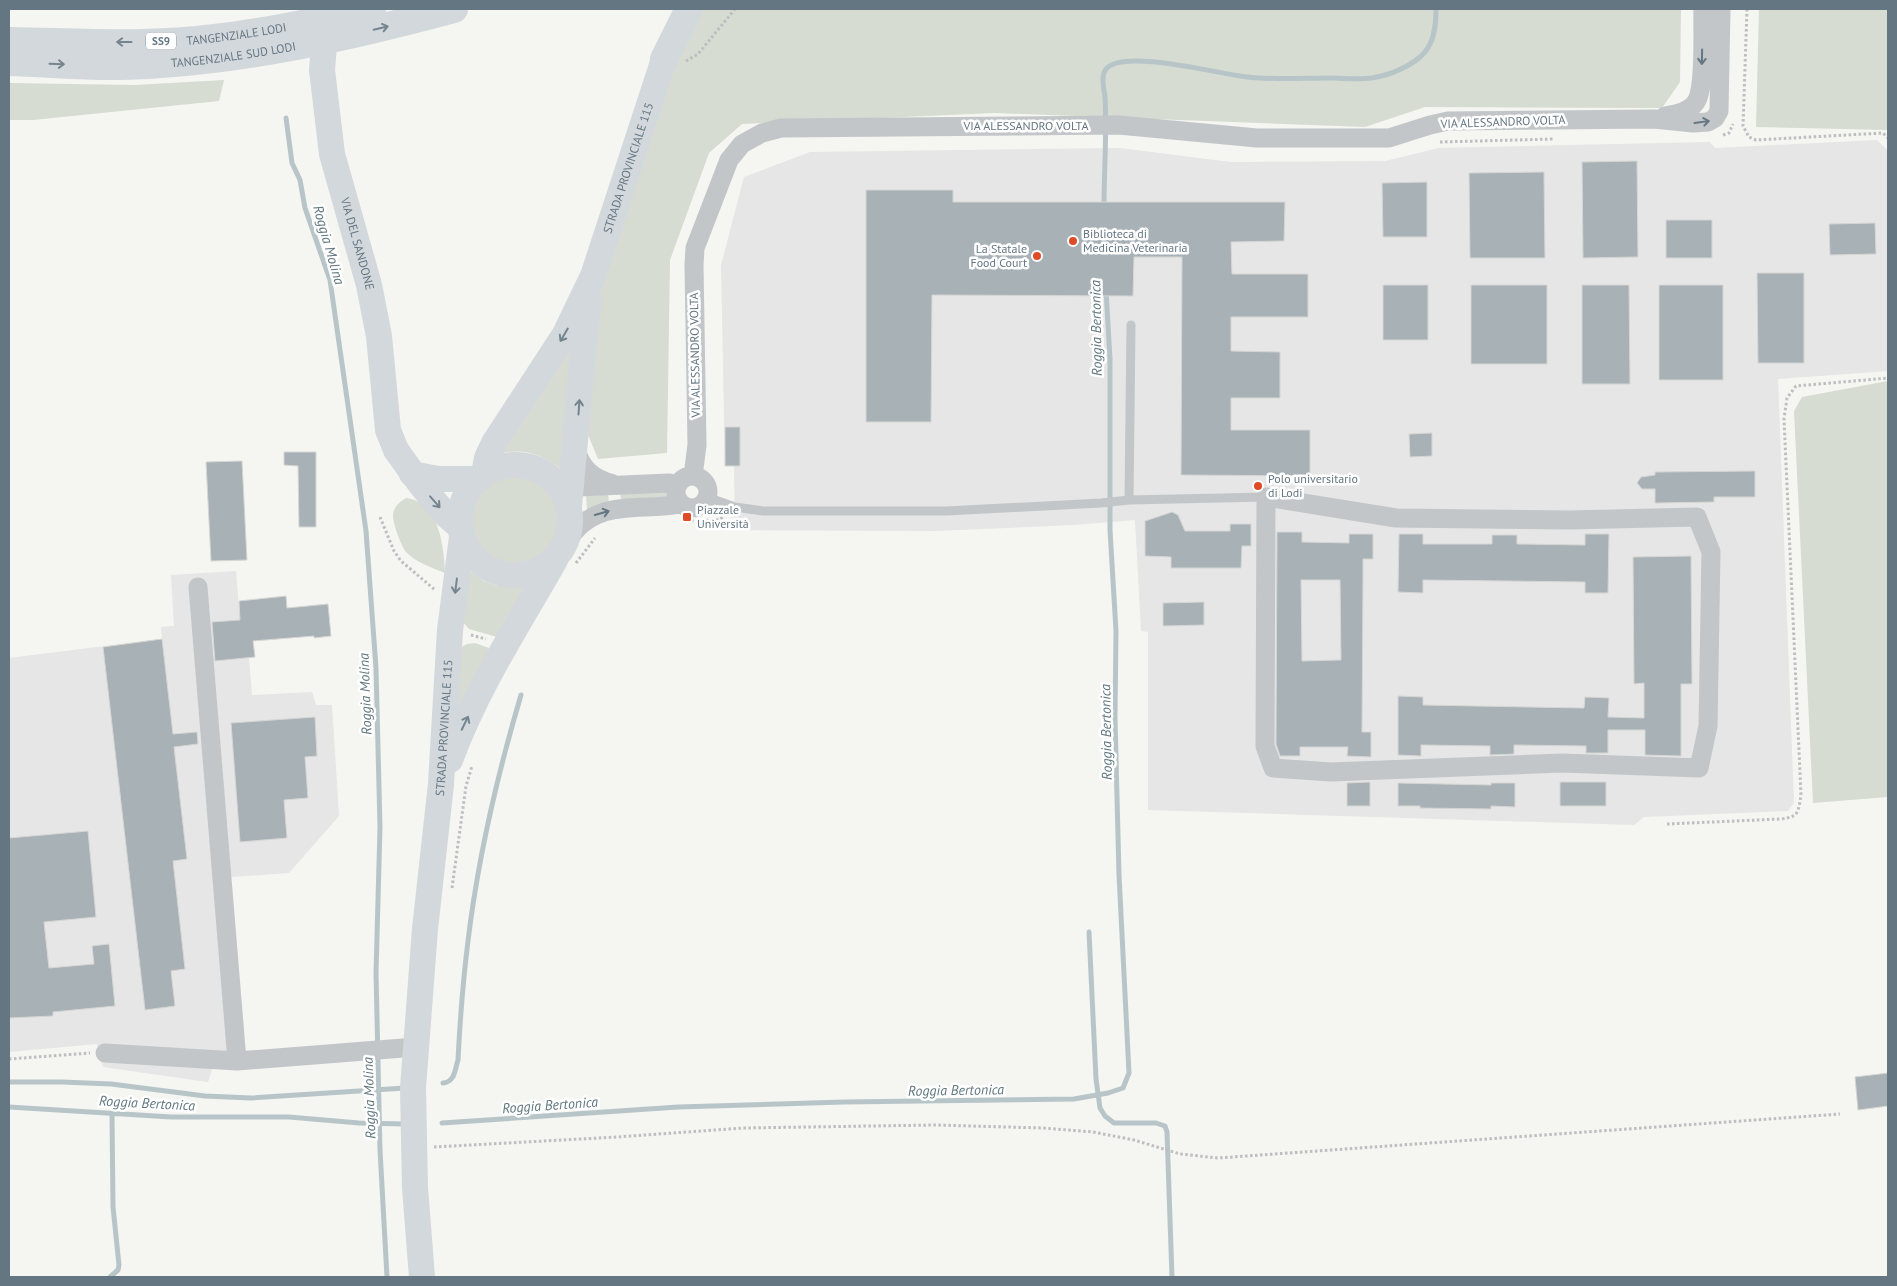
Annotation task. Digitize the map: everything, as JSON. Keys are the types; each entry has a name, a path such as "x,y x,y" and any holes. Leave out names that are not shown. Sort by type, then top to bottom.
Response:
{"highway":[{"name":"TANGENZIALE LODI","path":"9,41 143,42 214,39 323,27 372,9"},
{"name":"TANGENZIALE SUD LODI","path":"9,62 122,66 206,59 323,27 454,9"},
{"path":"663,62 676,9"},
{"path":"663,62 689,9"}],"main road":[{"name":"VIA DEL SANDONE","path":"323,27 322,70 332,154 370,286 379,336 388,430 396,450 412,474 461,532"},
{"name":"STRADA PROVINCIALE 115","path":"481,476 494,443 565,334 593,276 663,62"},
{"name":"STRADA PROVINCIALE 115","path":"565,492 575,448 584,340 593,276"},
{"path":"518,464 535,468 565,492 570,525 565,557 540,570 522,576 502,575 485,567 471,554 461,532 459,519 462,502 471,486 481,476 500,466 518,464"},
{"path":"412,474 438,479 481,476"},
{"name":"STRADA PROVINCIALE 115","path":"441,784 450,630 461,532"},
{"name":"STRADA PROVINCIALE 115","path":"441,784 459,736 481,690 565,557"},
{"path":"422,1277 414,1150 413,1088 430,875 441,784"}],"street":[{"path":"1654,119 1680,113 1696,102 1702,77 1703,9"},
{"path":"1654,119 1693,123 1708,122 1715,118 1719,111 1722,9"},
{"name":"VIA ALESSANDRO VOLTA","path":"685,480 696,463 697,445 695,248 729,160 742,144 762,133 781,128 1119,125 1257,138 1389,138 1430,124 1448,121 1654,119"},
{"path":"575,448 580,464 603,482 614,485"},
{"path":"681,504 677,498 685,480"},
{"path":"565,492 614,485 669,483 685,480 704,481 708,486 708,497 704,504 692,509 681,504 604,512 590,516 574,530 565,557"},
{"path":"1266,497 1396,518 1569,520 1697,518 1711,552 1708,726 1699,768 1562,763 1331,772 1273,768 1265,746 1266,497"},
{"path":"198,587 237,1062"},
{"path":"106,1053 237,1062 416,1047"}],"lane":[{"path":"1125,500 1131,325"},
{"path":"708,497 735,507 763,511 946,512 1125,500 1266,497"}],"path":[{"path":"663,62 680,64 694,57 735,9"},
{"path":"1747,9 1743,126 1749,138 1756,140 1883,133 1888,138"},
{"path":"1667,824 1780,820 1792,818 1798,812 1801,795 1784,419 1786,398 1796,386 1888,378"},
{"path":"565,557 584,550 600,534"},
{"path":"451,897 466,786 472,764"},
{"path":"9,1060 81,1053 106,1053"},
{"path":"414,1150 467,1144 617,1137 743,1128 935,1124 1093,1132 1134,1140 1180,1154 1218,1158 1840,1114"}],"shaded area":[{"path":"700,9 1681,9 1680,82 1662,108 1425,107 1365,127 994,113 742,124 709,153 670,260 667,453 598,459 586,430 601,274 668,73"},
{"path":"1759,9 1888,9 1888,130 1756,127"},
{"path":"224,80 219,101 33,120 9,120 9,83 135,85"},
{"name":"Polo universitario di Lodi","path":"1877,140 1888,151 1888,371 1778,379 1794,803 1788,811 1644,817 1634,825 1148,810 1148,632 1141,631 1135,520 1073,525 936,531 735,530 734,466 725,466 721,265 744,177 810,152 1120,148 1230,162 1385,161 1439,148 1710,142 1715,148"},
{"path":"571,338 563,471 535,454 520,452 503,453"},
{"path":"1888,381 1888,797 1813,803 1794,411 1802,397"},
{"path":"514,474 532,477 547,487 557,502 560,520 557,538 547,553 532,563 514,566 496,563 481,553 471,538 468,520 471,502 481,487 496,477"},
{"path":"620,492 671,492 672,494 670,497 621,500"},
{"path":"586,493 608,493 609,503 587,510"},
{"path":"406,498 417,501 433,516 441,538 445,573 415,559 407,553 403,546 396,530 393,516 394,510"},
{"path":"465,568 484,581 497,586 526,586 497,637 469,629 461,620"},
{"path":"236,571 240,619 251,619 255,657 249,658 252,695 312,692 316,705 332,705 339,816 289,873 231,877 247,1070 213,1067 208,1082 103,1067 97,1044 9,1052 9,658 162,639 161,627 174,626 171,575"},
{"path":"475,643 489,648 452,729 459,648"}],"building":[{"path":"1637,161 1638,257 1583,258 1582,162"},
{"path":"1544,172 1545,258 1470,258 1469,173"},
{"path":"1427,182 1427,237 1383,237 1382,183"},
{"path":"866,190 953,190 953,202 1285,202 1284,241 1231,242 1232,274 1308,274 1308,317 1231,317 1231,351 1280,352 1280,398 1231,398 1231,430 1310,430 1310,476 1181,475 1182,257 1134,257 1133,296 932,295 931,422 866,422"},
{"path":"1666,220 1712,220 1712,258 1666,258"},
{"path":"1875,223 1876,254 1830,255 1829,224"},
{"path":"1757,273 1804,273 1804,363 1758,363"},
{"path":"1383,285 1428,285 1428,340 1383,340"},
{"path":"1471,285 1547,285 1547,364 1471,364"},
{"path":"1582,285 1629,285 1630,384 1582,384"},
{"path":"1659,285 1723,285 1723,380 1659,380"},
{"path":"725,427 740,427 740,466 725,466"},
{"path":"1432,433 1432,456 1410,457 1409,434"},
{"path":"284,452 316,452 316,527 299,527 298,466 284,465"},
{"path":"242,461 247,560 211,561 206,462"},
{"path":"1755,471 1755,497 1714,497 1714,502 1655,503 1655,489 1642,489 1637,483 1641,477 1655,475 1655,472"},
{"path":"1172,512 1178,515 1185,531 1230,531 1230,524 1251,524 1251,546 1242,546 1241,568 1171,568 1171,557 1145,556 1145,521"},
{"path":"1277,532 1302,532 1302,542 1349,543 1349,534 1373,534 1373,559 1363,559 1362,732 1371,732 1371,757 1347,756 1348,747 1300,747 1300,756 1280,756 1276,744","holes":["1301,580 1340,580 1341,660 1302,661"]},
{"path":"1399,534 1423,534 1423,544 1492,544 1492,535 1517,535 1517,544 1585,545 1585,534 1609,534 1608,593 1585,593 1585,582 1423,580 1423,593 1398,592"},
{"path":"1691,556 1692,684 1681,684 1681,756 1645,755 1645,730 1608,730 1608,753 1586,753 1586,746 1514,745 1514,754 1490,755 1490,746 1421,745 1421,756 1398,755 1398,696 1423,697 1423,705 1584,708 1585,697 1609,698 1608,717 1644,718 1644,683 1634,684 1633,557"},
{"path":"286,596 287,608 328,604 331,636 253,641 255,657 215,661 212,622 240,620 239,601"},
{"path":"1204,602 1204,625 1163,626 1163,603"},
{"path":"162,639 173,734 197,732 198,744 174,747 187,859 173,861 185,969 171,971 175,1006 145,1010 103,647"},
{"path":"315,717 317,756 305,757 308,798 284,800 287,838 240,842 231,723"},
{"path":"1370,782 1370,806 1347,806 1347,783"},
{"path":"1560,782 1606,782 1606,806 1560,806"},
{"path":"1398,783 1491,785 1491,783 1515,783 1515,807 1491,806 1491,809 1398,806"},
{"path":"88,831 96,917 44,922 49,968 94,964 92,946 109,944 115,1006 53,1012 53,1016 9,1018 9,838"},
{"path":"1888,1073 1888,1106 1858,1110 1855,1077"}],"waterway":[{"name":"Roggia Bertonica","path":"1104,207 1106,124 1103,78 1107,68 1117,63 1133,61 1173,64 1257,78 1372,78 1401,69 1414,62 1425,52 1433,37 1436,9"},
{"name":"Roggia Molina","path":"286,118 292,163 300,180 305,208 330,280 366,531 376,668 380,827 376,973 380,1150 387,1277"},
{"name":"Roggia Bertonica","path":"442,1123 678,1107 844,1102 1074,1099 1108,1093 1123,1088 1129,1073 1119,875 1115,718 1116,631 1110,530 1110,359 1106,290"},
{"path":"443,1083 452,1078 458,1060 465,971 477,879 496,787 521,695"},
{"path":"1089,932 1096,1079 1100,1108 1105,1116 1114,1123 1156,1123 1165,1126 1167,1132 1172,1277"},
{"path":"9,1082 111,1084 205,1096 251,1098 405,1088"},
{"name":"Roggia Bertonica","path":"9,1107 171,1117 289,1117 359,1123 405,1124"},
{"path":"110,1277 118,1270 119,1265 113,1207 112,1114"}],"place":[{"name":"Biblioteca di Medicina Veterinaria","path":"1073,241"},
{"name":"La Statale Food Court","path":"1037,256"},
{"name":"Polo universitario di Lodi","path":"1258,486"},
{"name":"Piazzale Università","path":"687,517"}]}
